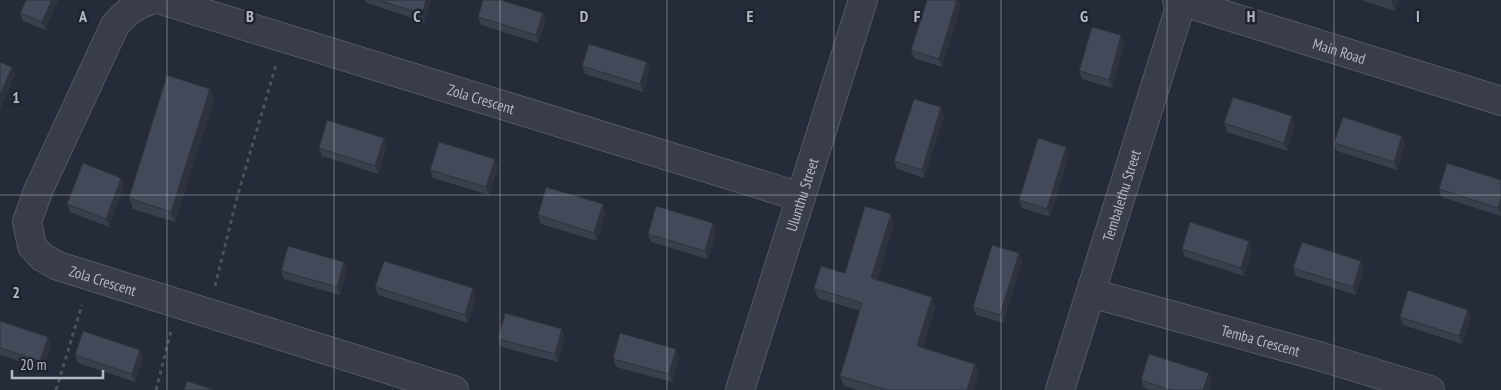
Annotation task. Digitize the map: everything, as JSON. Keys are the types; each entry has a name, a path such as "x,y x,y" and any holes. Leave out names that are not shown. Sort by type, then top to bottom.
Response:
{"street":[{"name":"Zola Crescent","path":"152,0 128,10 115,25 38,191 27,222 32,246 42,256 58,266 454,390"},
{"name":"Zola Crescent","path":"161,0 801,197"},
{"name":"Ulunthu Street","path":"740,390 863,0"},
{"name":"Main Road","path":"1180,1 1501,101"},
{"name":"Tembalethu Street","path":"1060,390 1180,1"},
{"name":"Temba Crescent","path":"1091,293 1322,357 1430,390"}],"path":[{"path":"208,313 238,194 284,38"},
{"path":"56,390 91,276"},
{"path":"156,390 178,304"}],"building":[{"path":"26,0 52,0 42,22 20,13"},
{"path":"378,0 426,0 422,14"},
{"path":"483,0 501,0 543,13 536,35 478,17"},
{"path":"927,0 957,0 939,59 911,50"},
{"path":"1092,27 1121,35 1109,80 1079,71"},
{"path":"589,44 647,62 640,84 582,66"},
{"path":"0,62 12,67 0,96"},
{"path":"167,75 210,89 171,212 129,198"},
{"path":"1233,97 1292,116 1284,143 1224,123"},
{"path":"914,99 941,107 922,170 894,161"},
{"path":"1343,117 1402,136 1394,162 1334,143"},
{"path":"327,120 384,138 375,166 319,148"},
{"path":"1038,138 1066,147 1047,209 1019,200"},
{"path":"439,142 495,159 486,187 430,170"},
{"path":"83,163 121,178 106,219 67,204"},
{"path":"1447,163 1501,180 1501,199 1498,208 1439,189"},
{"path":"546,187 603,204 594,233 538,215"},
{"path":"656,206 713,223 705,251 648,234"},
{"path":"865,206 891,214 871,278 932,297 917,346 975,364 967,390 887,390 840,376 862,303 814,288 821,266 845,273"},
{"path":"1190,222 1249,241 1241,268 1182,249"},
{"path":"1302,242 1361,261 1353,287 1293,268"},
{"path":"992,245 1019,253 1000,315 973,307"},
{"path":"288,246 344,262 337,287 281,271"},
{"path":"384,261 473,288 465,315 375,287"},
{"path":"1408,290 1468,310 1459,336 1400,317"},
{"path":"505,313 562,329 555,354 498,339"},
{"path":"0,321 48,337 40,361 0,348"},
{"path":"83,331 140,350 132,374 75,355"},
{"path":"620,333 676,349 669,374 613,359"},
{"path":"1149,354 1209,373 1203,390 1171,390 1141,380"},
{"path":"187,381 214,390 184,390"}]}
